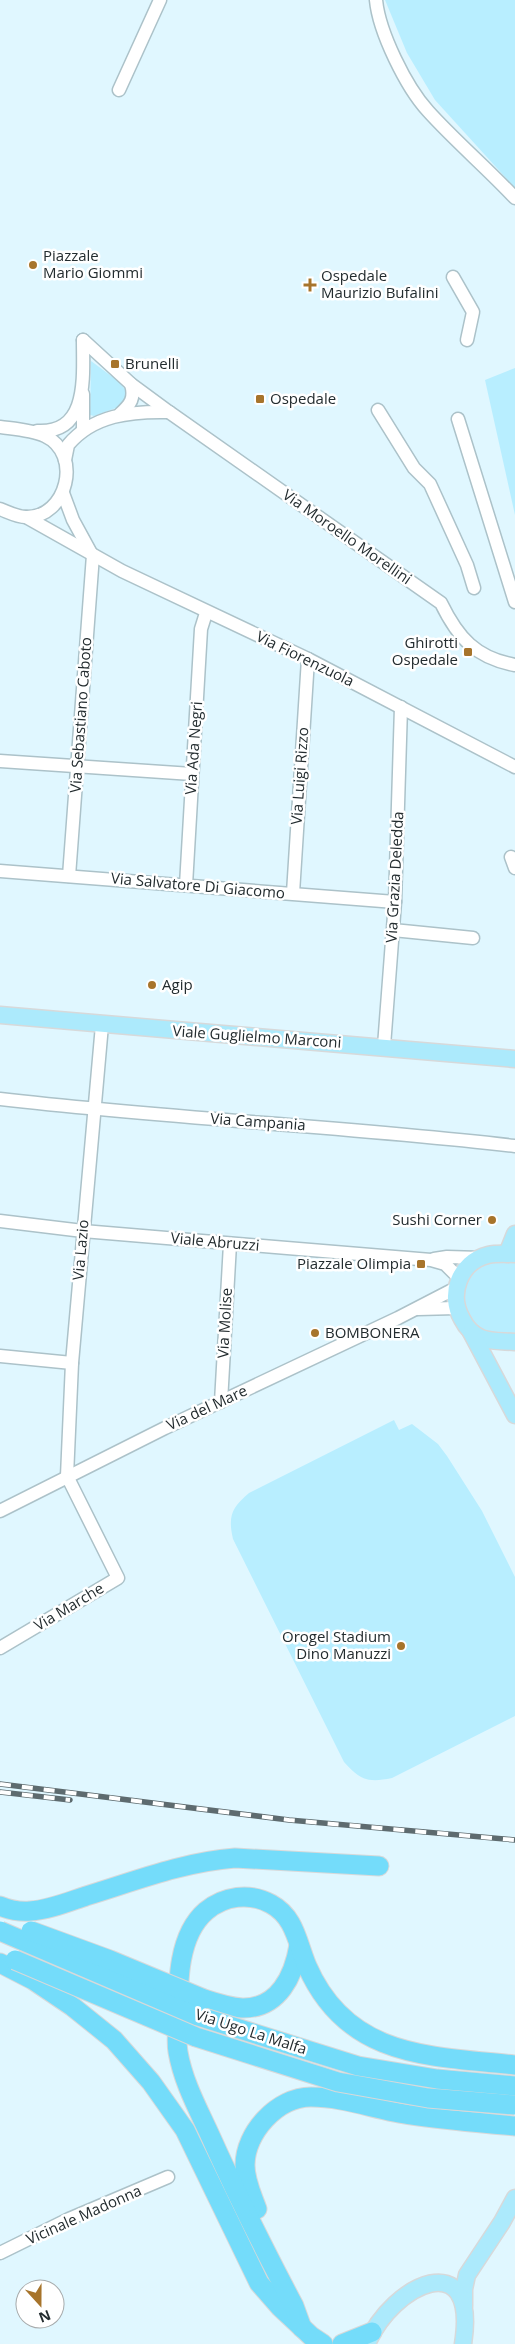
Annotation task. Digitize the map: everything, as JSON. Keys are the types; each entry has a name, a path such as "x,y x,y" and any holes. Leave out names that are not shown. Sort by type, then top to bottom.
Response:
{"highway":[{"path":"0,1906 12,1911 48,1908 191,1864 235,1858 379,1866"},
{"path":"302,2328 294,2306 187,2085 178,2051 179,1970 185,1948 197,1922 205,1912 227,1899 248,1896 270,1904 290,1920 315,1981 331,2006 350,2024 379,2043 421,2055 515,2066"},
{"path":"0,1920 110,1960 204,1999 244,2008 265,2002 276,1995 291,1976 299,1945"},
{"name":"Via Ugo La Malfa","path":"0,1931 198,2016 358,2066 437,2079 515,2086"},
{"path":"5,1959 73,2007 114,2040 151,2082 185,2130 259,2283 268,2296 302,2328 325,2344"},
{"name":"Via Ugo La Malfa","path":"5,1959 196,2037 338,2082 428,2098 515,2105"},
{"path":"279,2277 246,2179 245,2163 248,2148 258,2126 272,2113 289,2102 309,2097 411,2115 515,2126"},
{"path":"342,2344 370,2338"}],"main road":[{"name":"Viale Guglielmo Marconi","path":"0,1015 102,1025 384,1046 515,1059"},
{"path":"515,1234 511,1254 481,1258 467,1268 458,1283 456,1308 471,1332 515,1415"},
{"path":"471,1332 479,1337 490,1340 515,1342"},
{"path":"463,2344 466,2326 464,2289 467,2275 502,2222 515,2198"},
{"path":"370,2338 390,2309 406,2294 465,2268 477,2258"},
{"path":"434,2282 448,2284 458,2292 464,2306"}],"street":[{"path":"120,90 160,0"},
{"path":"376,0 378,13 391,50 426,110 515,198"},
{"path":"453,277 473,312 467,340"},
{"name":"Via Moroello Morellini","path":"83,388 82,340 131,384 169,412 441,603 453,627 478,653 515,665"},
{"path":"120,414 131,404 134,394 131,384"},
{"path":"0,427 52,432 64,428 71,419 83,388"},
{"path":"83,388 83,429"},
{"path":"378,410 414,468 430,484 467,565 474,588"},
{"path":"26,517 40,514 50,508 63,493 66,482 68,445 83,429 120,414 169,412"},
{"path":"458,419 515,602"},
{"path":"27,431 46,436 59,447 66,463"},
{"path":"63,493 73,520 93,555"},
{"name":"Via Fiorenzuola","path":"0,508 26,517 93,555 206,613 308,659 515,767"},
{"name":"Via Sebastiano Caboto","path":"69,876 93,555"},
{"name":"Via Ada Negri","path":"186,885 201,629 206,613"},
{"name":"Via Luigi Rizzo","path":"293,894 308,659"},
{"name":"Via Grazia Deledda","path":"384,1046 395,902 401,707"},
{"path":"0,761 192,774"},
{"name":"Via Salvatore Di Giacomo","path":"0,871 395,902"},
{"path":"393,930 473,938"},
{"name":"Via Lazio","path":"67,1476 72,1362 102,1025"},
{"name":"Via Campania","path":"0,1100 94,1110 349,1128 515,1146"},
{"name":"Viale Abruzzi","path":"0,1221 83,1231 431,1260 445,1264 458,1283"},
{"name":"Via Molise","path":"221,1402 230,1244"},
{"name":"Viale Abruzzi","path":"431,1260 446,1257 481,1258"},
{"name":"Via del Mare","path":"0,1511 67,1476 416,1309 458,1283"},
{"name":"Via del Mare","path":"416,1309 456,1308"},
{"path":"0,1356 72,1362"},
{"name":"Via Marche","path":"0,1648 118,1578 67,1476"},
{"name":"Vicinale Madonna","path":"0,2253 69,2220 168,2177"}],"shaded area":[{"path":"385,0 515,0 515,188 435,100 407,53"},
{"path":"91,361 118,381 130,395 124,405 94,416 90,415"},
{"path":"515,368 515,515 485,380"},
{"path":"497,1260 515,1262 515,1334 481,1333 468,1319 463,1304 465,1287 474,1273 481,1267"},
{"name":"Orogel Stadium Dino Manuzzi","path":"394,1420 399,1430 412,1424 438,1444 482,1511 515,1577 515,1716 392,1778 370,1780 355,1773 344,1762 233,1539 231,1519 238,1503 249,1493"}],"railway":[{"path":"0,1784 289,1820 515,1840"},
{"path":"0,1792 70,1800"}],"place":[{"name":"Piazzale Mario Giommi","path":"33,265"},
{"name":"Ospedale Maurizio Bufalini","path":"310,285"},
{"name":"Brunelli","path":"115,364"},
{"name":"Ospedale","path":"260,399"},
{"name":"Ghirotti Ospedale","path":"468,652"},
{"name":"Agip","path":"152,985"},
{"name":"Sushi Corner","path":"492,1220"},
{"name":"Piazzale Olimpia","path":"421,1264"},
{"name":"BOMBONERA","path":"315,1333"},
{"name":"Orogel Stadium Dino Manuzzi","path":"401,1646"}]}
